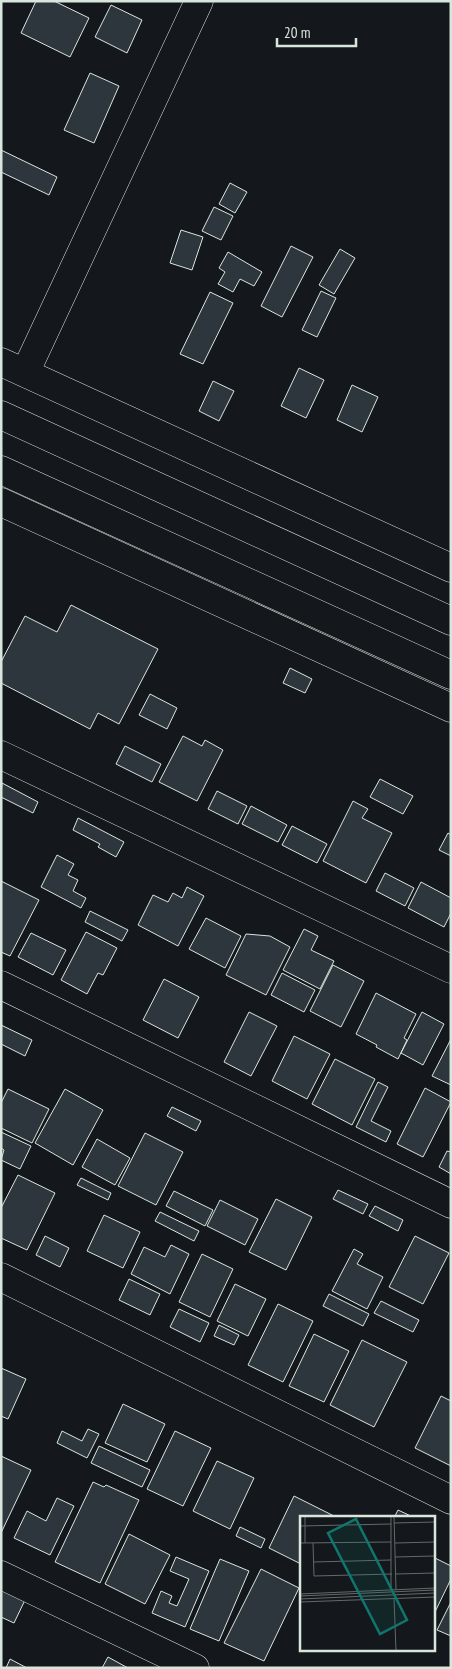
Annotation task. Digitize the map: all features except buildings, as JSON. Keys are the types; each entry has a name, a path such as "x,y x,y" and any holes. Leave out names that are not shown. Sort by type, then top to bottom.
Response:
{"street":[{"path":"199,1 13,367 451,568"},
{"path":"1,415 451,621"},
{"path":"1,470 451,675"},
{"path":"4,509 451,708"},
{"path":"1,755 451,969"},
{"path":"1,986 451,1204"},
{"path":"1,1277 451,1500"},
{"path":"1,1575 195,1668"}]}
